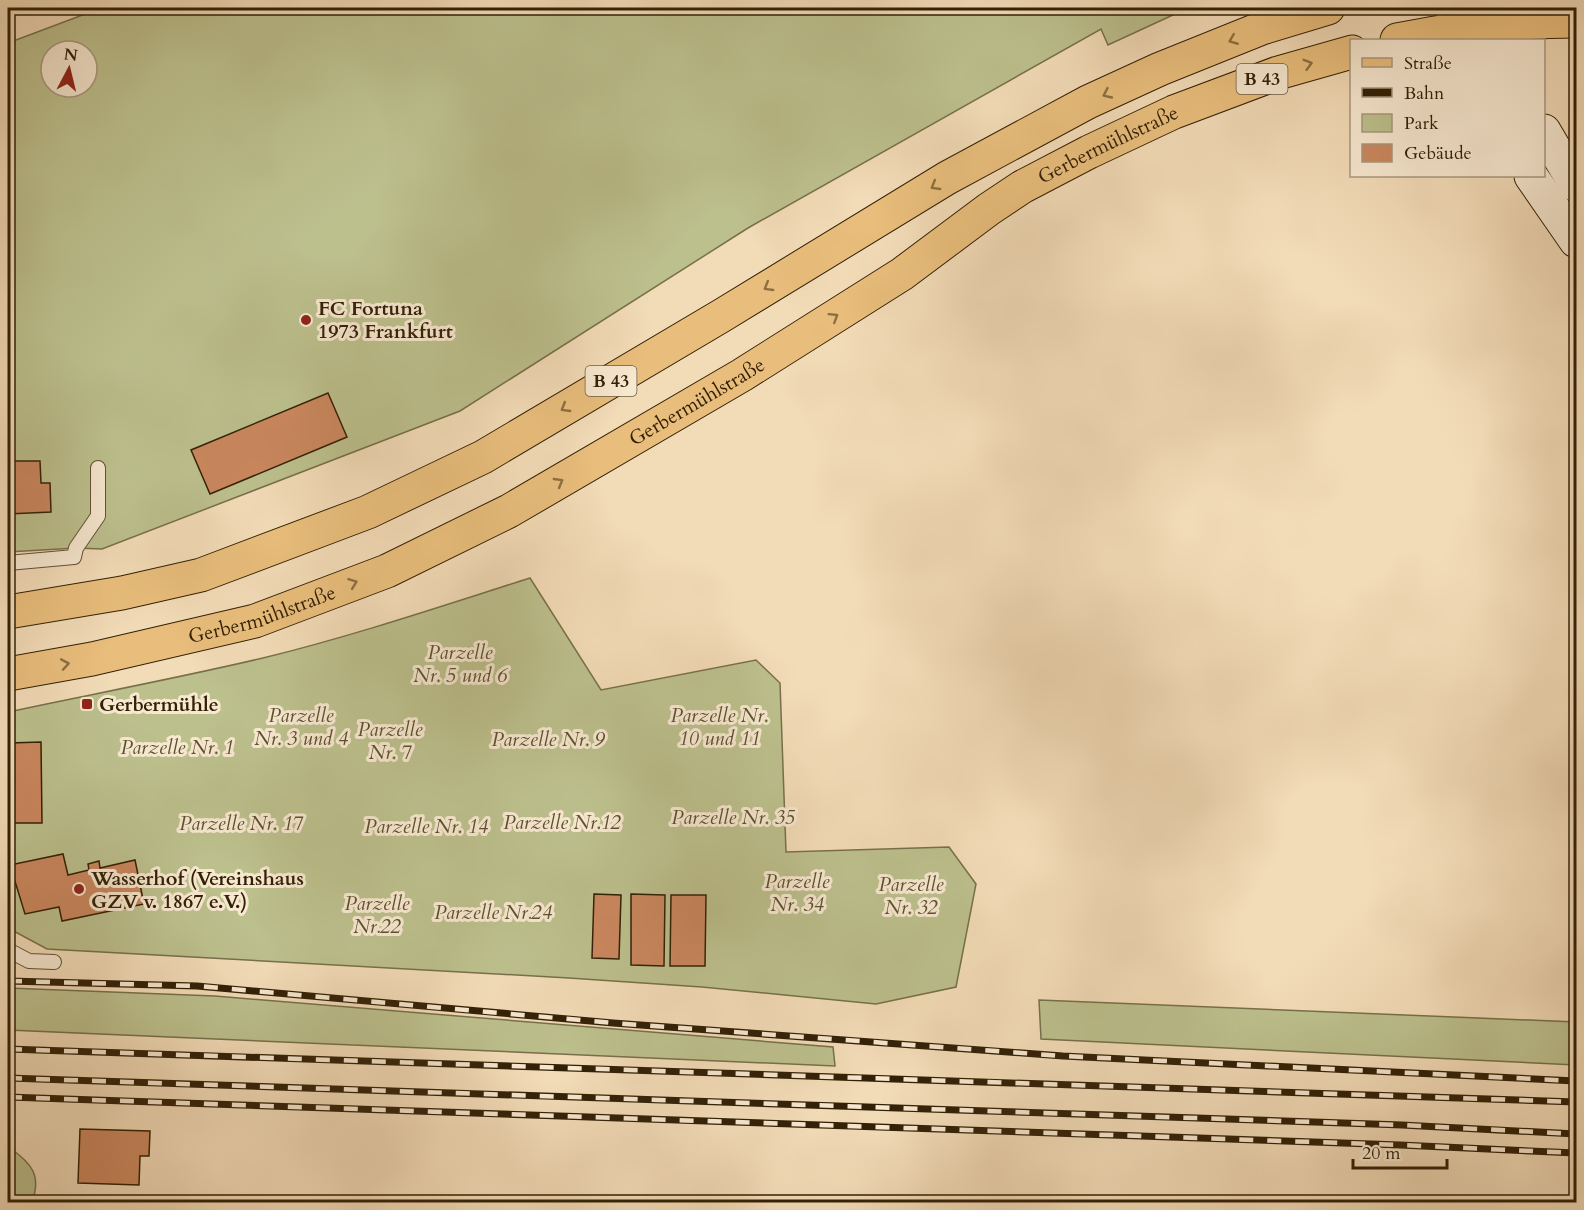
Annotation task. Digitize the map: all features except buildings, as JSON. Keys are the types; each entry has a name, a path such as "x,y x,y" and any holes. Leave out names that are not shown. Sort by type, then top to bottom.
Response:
{"main road":[{"name":"B 43","path":"8,612 122,593 201,575 368,512 483,456 721,316 947,178 1088,102 1160,69 1262,28 1328,8"},
{"path":"1400,39 1456,26 1576,21"},
{"name":"Gerbermühlstraße","path":"8,674 92,659 255,621 387,570 509,511 742,375 902,274 989,209 1032,182 1174,112 1278,73 1350,53"},
{"path":"1545,133 1576,185"},
{"path":"1532,177 1576,241"}],"lane":[{"path":"8,563 74,557 76,548 98,516 98,468"},
{"path":"8,950 29,961 54,962"}],"green space":[{"name":"FC Fortuna 1973 Frankfurt","path":"101,8 1188,8 1108,45 1101,29 748,228 460,411 102,549 76,548 8,552 8,43"},
{"path":"530,578 601,690 756,660 780,683 786,852 949,847 976,884 956,987 876,1004 702,987 569,978 47,949 8,928 8,712 263,658 397,620"},
{"path":"8,988 215,996 833,1047 835,1066 8,1030"},
{"path":"1039,1000 1576,1022 1576,1065 1041,1039"},
{"path":"8,1148 24,1159 33,1170 36,1184 32,1202 8,1202"}],"railway":[{"path":"8,981 197,986 613,1023 1063,1056 1576,1081"},
{"path":"8,1049 1576,1102"},
{"path":"8,1078 1402,1125 1576,1134"},
{"path":"8,1097 1576,1153"}],"place":[{"name":"FC Fortuna 1973 Frankfurt","path":"306,320"},
{"name":"Gerbermühle","path":"87,704"},
{"name":"Wasserhof (Vereinshaus GZV v. 1867 e.V.)","path":"79,889"}],"park label":[{"name":"Parzelle Nr. 5 und 6","path":"460,664"},
{"name":"Parzelle Nr. 3 und 4","path":"301,726"},
{"name":"Parzelle Nr. 10 und 11","path":"719,726"},
{"name":"Parzelle Nr. 9","path":"548,739"},
{"name":"Parzelle Nr. 7","path":"390,740"},
{"name":"Parzelle Nr. 1","path":"177,747"},
{"name":"Parzelle Nr. 35","path":"733,817"},
{"name":"Parzelle Nr.12","path":"562,822"},
{"name":"Parzelle Nr. 17","path":"241,823"},
{"name":"Parzelle Nr. 14","path":"426,826"},
{"name":"Parzelle Nr. 34","path":"797,892"},
{"name":"Parzelle Nr. 32","path":"911,896"},
{"name":"Parzelle Nr.24","path":"493,912"},
{"name":"Parzelle Nr.22","path":"377,914"}]}
